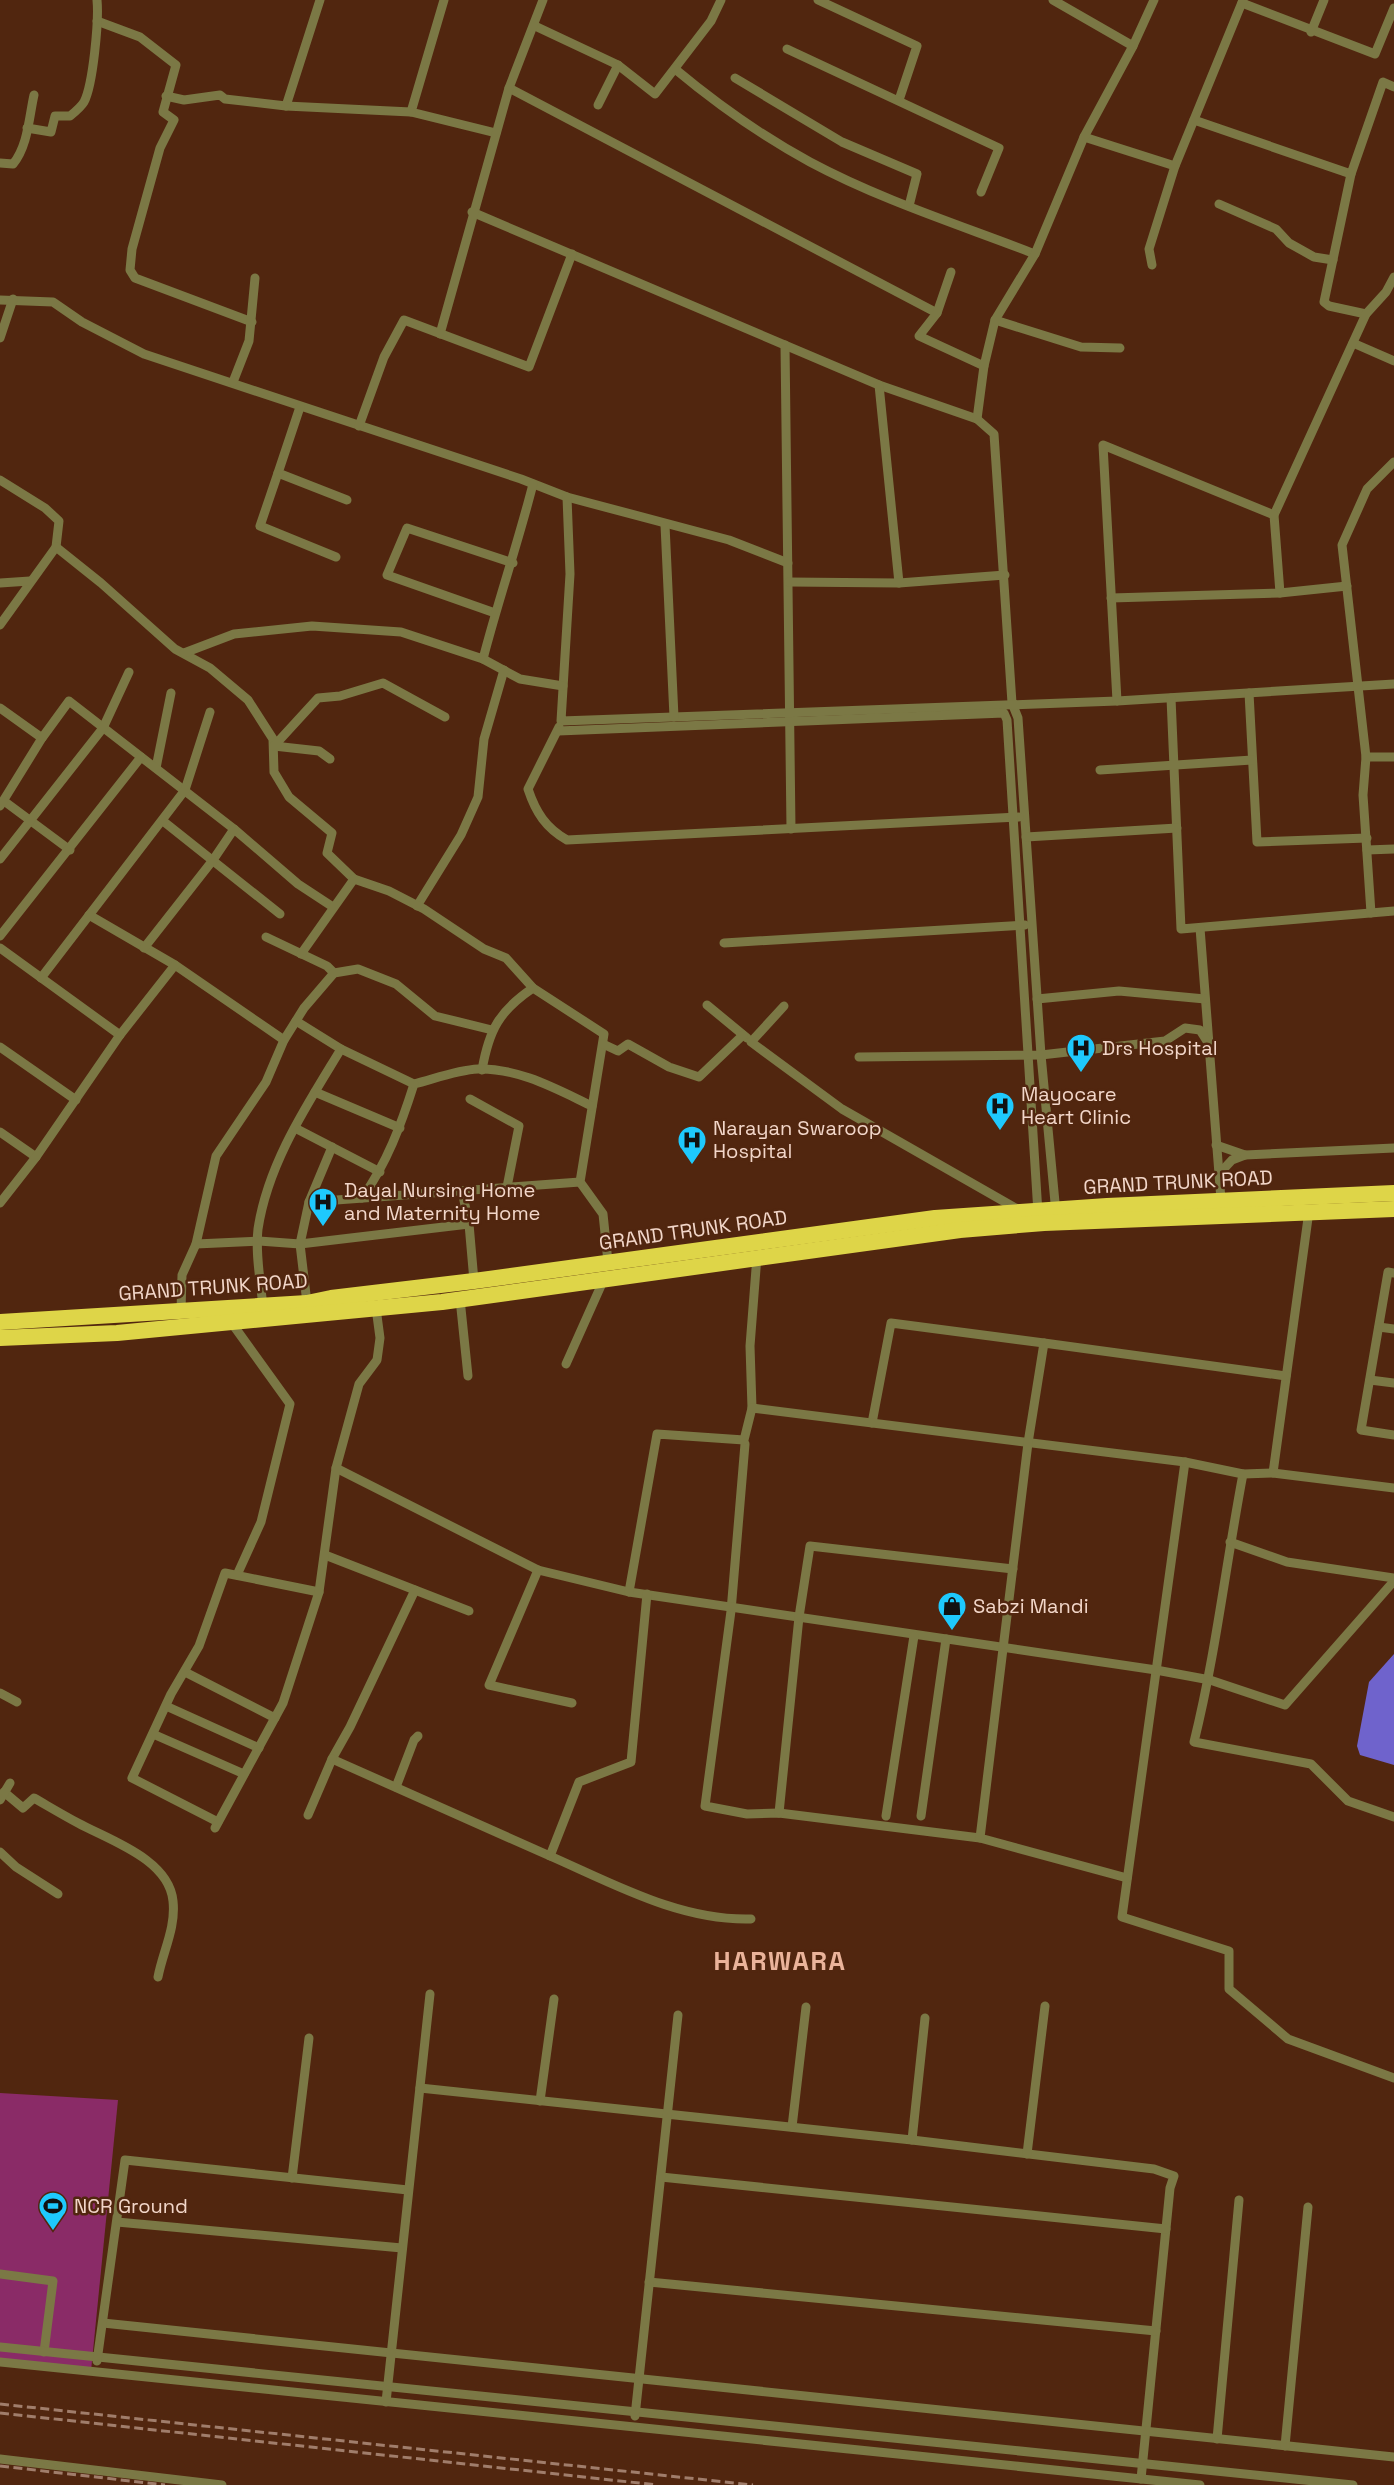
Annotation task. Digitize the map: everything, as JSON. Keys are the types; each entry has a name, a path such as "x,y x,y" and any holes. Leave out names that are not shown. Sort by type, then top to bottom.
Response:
{"highway":[{"name":"GRAND TRUNK ROAD","path":"0,1322 219,1307 263,1308 474,1281 606,1270 757,1250 935,1218 1056,1217 1310,1204 1394,1193"},
{"name":"GRAND TRUNK ROAD","path":"1056,1217 1221,1200 1394,1209"},
{"name":"GRAND TRUNK ROAD","path":"0,1338 117,1333 460,1299 606,1270"}],"street":[{"path":"27,128 51,132 55,116 70,116 83,104 90,84 97,0"},
{"path":"286,106 320,0"},
{"path":"411,112 444,0"},
{"path":"440,334 472,212 509,88 535,26 543,0"},
{"path":"535,26 618,65 655,94 711,21 721,0"},
{"path":"818,0 917,46 899,100"},
{"path":"1053,0 1133,46"},
{"path":"977,419 984,366 995,320 1035,254 1084,137 1133,46 1154,0"},
{"path":"1311,32 1324,0"},
{"path":"1152,265 1149,249 1175,166 1242,1 1311,32 1375,54 1394,9"},
{"path":"97,21 140,37 176,65 163,112 174,120 160,148 132,249 130,270 135,278 252,322"},
{"path":"787,49 999,148 981,192"},
{"path":"598,105 618,65"},
{"path":"675,69 716,104 809,162 909,206 1035,254"},
{"path":"735,78 842,142 917,174 909,206"},
{"path":"1366,315 1329,306 1323,302 1351,174 1383,82 1394,87"},
{"path":"509,88 937,313"},
{"path":"0,163 13,164 16,160 27,128 34,95"},
{"path":"166,96 183,100 220,95 225,99 286,106 411,112 496,133"},
{"path":"1194,120 1351,174"},
{"path":"1084,137 1175,166"},
{"path":"1219,204 1276,230 1289,243 1314,257 1333,260"},
{"path":"472,212 879,385 977,419 994,434 1012,703 1018,718 1041,1055 1056,1217"},
{"path":"359,426 384,357 404,320 529,367 572,254"},
{"path":"951,272 937,313 919,336 984,366"},
{"path":"233,382 249,341 255,278"},
{"path":"1280,593 1274,515 1366,315 1390,294 1394,278"},
{"path":"0,338 13,299"},
{"path":"0,300 53,302 82,322 144,354 233,382 300,407 567,497 665,525 729,540 788,563"},
{"path":"995,320 1081,347 1120,348"},
{"path":"1353,343 1394,361"},
{"path":"785,345 791,829"},
{"path":"879,385 899,583"},
{"path":"300,407 260,526 336,557"},
{"path":"1117,701 1103,445 1274,515"},
{"path":"1371,913 1363,795 1366,758 1360,686 1342,545 1367,489 1394,462"},
{"path":"278,473 347,500"},
{"path":"0,480 45,508 59,521 56,547 0,625"},
{"path":"483,659 495,613 513,563 533,484"},
{"path":"567,497 570,574 561,721 528,789 535,810 551,831 567,840 1024,816"},
{"path":"665,525 674,717"},
{"path":"495,613 387,575 407,528 513,563"},
{"path":"56,547 101,583 174,649 210,668 248,700 273,739 274,772 289,797 332,833 327,853 354,879 389,891 484,949 506,958 533,988 604,1034 580,1182 603,1214 606,1270 566,1364"},
{"path":"789,582 899,583 1005,575"},
{"path":"0,583 30,581"},
{"path":"1111,598 1280,593 1347,586"},
{"path":"184,653 234,634 312,626 401,632 483,659 520,679 563,686"},
{"path":"417,906 461,835 478,797 484,739 504,670"},
{"path":"0,859 103,728 129,672"},
{"path":"274,746 318,698 340,696 383,683 445,717"},
{"path":"561,721 1117,701 1394,684"},
{"path":"156,768 171,693"},
{"path":"1249,693 1257,842 1367,838"},
{"path":"1171,698 1181,929 1394,911"},
{"path":"70,850 2,803 42,738 69,701 234,828 298,884 333,907"},
{"path":"1,712 42,738"},
{"path":"41,978 185,790 210,712"},
{"path":"558,731 790,723 1004,712 1007,720 1020,926 1032,1216"},
{"path":"274,746 319,751 330,759"},
{"path":"0,936 141,757"},
{"path":"1366,758 1394,757"},
{"path":"1100,770 1174,767 1252,760"},
{"path":"163,821 279,914"},
{"path":"144,948 213,860 234,828"},
{"path":"1026,837 1177,828"},
{"path":"1367,850 1394,849"},
{"path":"301,954 354,879"},
{"path":"88,915 175,965 284,1040"},
{"path":"724,943 1033,925"},
{"path":"1200,928 1221,1200"},
{"path":"266,937 327,966 334,973"},
{"path":"0,948 120,1035"},
{"path":"0,1203 36,1157 120,1035 175,965"},
{"path":"181,1311 182,1275 196,1244 216,1156 266,1082 284,1040 296,1021 334,973 358,969 396,984 435,1016 492,1030"},
{"path":"482,1070 487,1040 492,1030 504,1013 533,988"},
{"path":"1037,999 1119,991 1205,999"},
{"path":"707,1005 752,1042 842,1109 1032,1216"},
{"path":"752,1042 784,1006"},
{"path":"296,1021 341,1049 414,1084 482,1070 501,1070 543,1083 592,1106"},
{"path":"859,1058 1041,1055 1165,1041 1185,1028 1200,1030 1207,1041"},
{"path":"603,1044 618,1051 628,1044 669,1067 699,1077 743,1035"},
{"path":"0,1047 76,1100"},
{"path":"263,1308 258,1231 271,1174 341,1049"},
{"path":"362,1198 380,1172 400,1128 414,1084"},
{"path":"315,1092 400,1128"},
{"path":"470,1099 519,1126 507,1187"},
{"path":"295,1128 380,1172"},
{"path":"0,1132 36,1157"},
{"path":"1216,1145 1245,1155"},
{"path":"307,1303 300,1244 309,1202 332,1147"},
{"path":"1219,1174 1232,1160 1245,1155 1394,1148"},
{"path":"309,1202 580,1182"},
{"path":"462,1191 469,1224 474,1281"},
{"path":"1273,1473 1310,1204"},
{"path":"196,1244 259,1241 300,1244 469,1224"},
{"path":"629,1592 657,1434 744,1440 752,1408 750,1346 757,1250"},
{"path":"1394,1273 1388,1272 1361,1430 1394,1435"},
{"path":"460,1299 468,1376"},
{"path":"320,1592 225,1573 199,1646 166,1706 132,1779 217,1825 283,1703 320,1592 336,1468 359,1384 377,1360 380,1338 376,1308"},
{"path":"231,1322 290,1404 261,1522 237,1575"},
{"path":"872,1423 891,1323 1286,1376"},
{"path":"1379,1327 1394,1329"},
{"path":"980,1838 1028,1443 1044,1343"},
{"path":"1370,1380 1394,1383"},
{"path":"752,1408 1185,1462 1243,1474 1273,1473 1394,1488"},
{"path":"745,1444 731,1607 705,1806 747,1814 779,1813 980,1838 1127,1878"},
{"path":"1185,1462 1122,1917 1229,1951 1229,1989 1288,2039 1394,2078"},
{"path":"336,1468 538,1570 629,1592 1156,1670 1210,1680 1285,1705 1394,1580"},
{"path":"1243,1474 1230,1542 1210,1680 1194,1742 1311,1764 1348,1801 1394,1817"},
{"path":"1230,1542 1287,1562 1394,1580"},
{"path":"779,1813 810,1546 1013,1569"},
{"path":"325,1555 469,1611"},
{"path":"538,1570 489,1685 572,1703"},
{"path":"308,1815 332,1759 415,1590"},
{"path":"550,1856 579,1782 631,1762 647,1594"},
{"path":"886,1816 914,1636"},
{"path":"921,1816 946,1639"},
{"path":"185,1672 275,1718"},
{"path":"0,1693 17,1702"},
{"path":"166,1706 259,1748"},
{"path":"153,1734 244,1774"},
{"path":"396,1787 414,1740 418,1736"},
{"path":"332,1759 550,1856 677,1909 727,1920 751,1919"},
{"path":"5,1792 23,1808 34,1798 80,1824 124,1844 168,1880 173,1901 173,1923 158,1977"},
{"path":"0,1852 16,1867 58,1894"},
{"path":"386,2402 430,1994"},
{"path":"540,2101 554,1999"},
{"path":"1027,2154 1045,2006"},
{"path":"792,2127 806,2007"},
{"path":"633,2427 678,2015"},
{"path":"912,2140 925,2018"},
{"path":"292,2178 309,2038"},
{"path":"420,2088 912,2140 1154,2169 1174,2176 1170,2188 1141,2479"},
{"path":"96,2372 125,2160 408,2190"},
{"path":"661,2177 1166,2229"},
{"path":"1216,2439 1239,2200"},
{"path":"1285,2446 1308,2207"},
{"path":"117,2222 402,2248"},
{"path":"0,2274 53,2281 44,2352"},
{"path":"649,2282 1156,2331"},
{"path":"103,2323 1394,2457"},
{"path":"0,2347 1353,2485"},
{"path":"0,2362 1200,2485"},
{"path":"0,2459 222,2485"}],"shaded area":[{"path":"1394,1654 1394,1765 1360,1755 1357,1746 1369,1682"},
{"name":"NCR Ground","path":"0,2093 118,2100 91,2371 0,2362"}],"railway":[{"path":"0,2404 753,2485"},
{"path":"0,2413 657,2485"},
{"path":"0,2466 165,2485"}],"place":[{"name":"Drs Hospital","path":"1081,1074"},
{"name":"Mayocare Heart Clinic","path":"1000,1132"},
{"name":"Narayan Swaroop Hospital","path":"692,1166"},
{"name":"Dayal Nursing Home and Maternity Home","path":"323,1228"},
{"name":"Sabzi Mandi","path":"952,1632"},
{"name":"NCR Ground","path":"53,2232"}],"district":[{"name":"HARWARA","path":"780,1961"}]}
